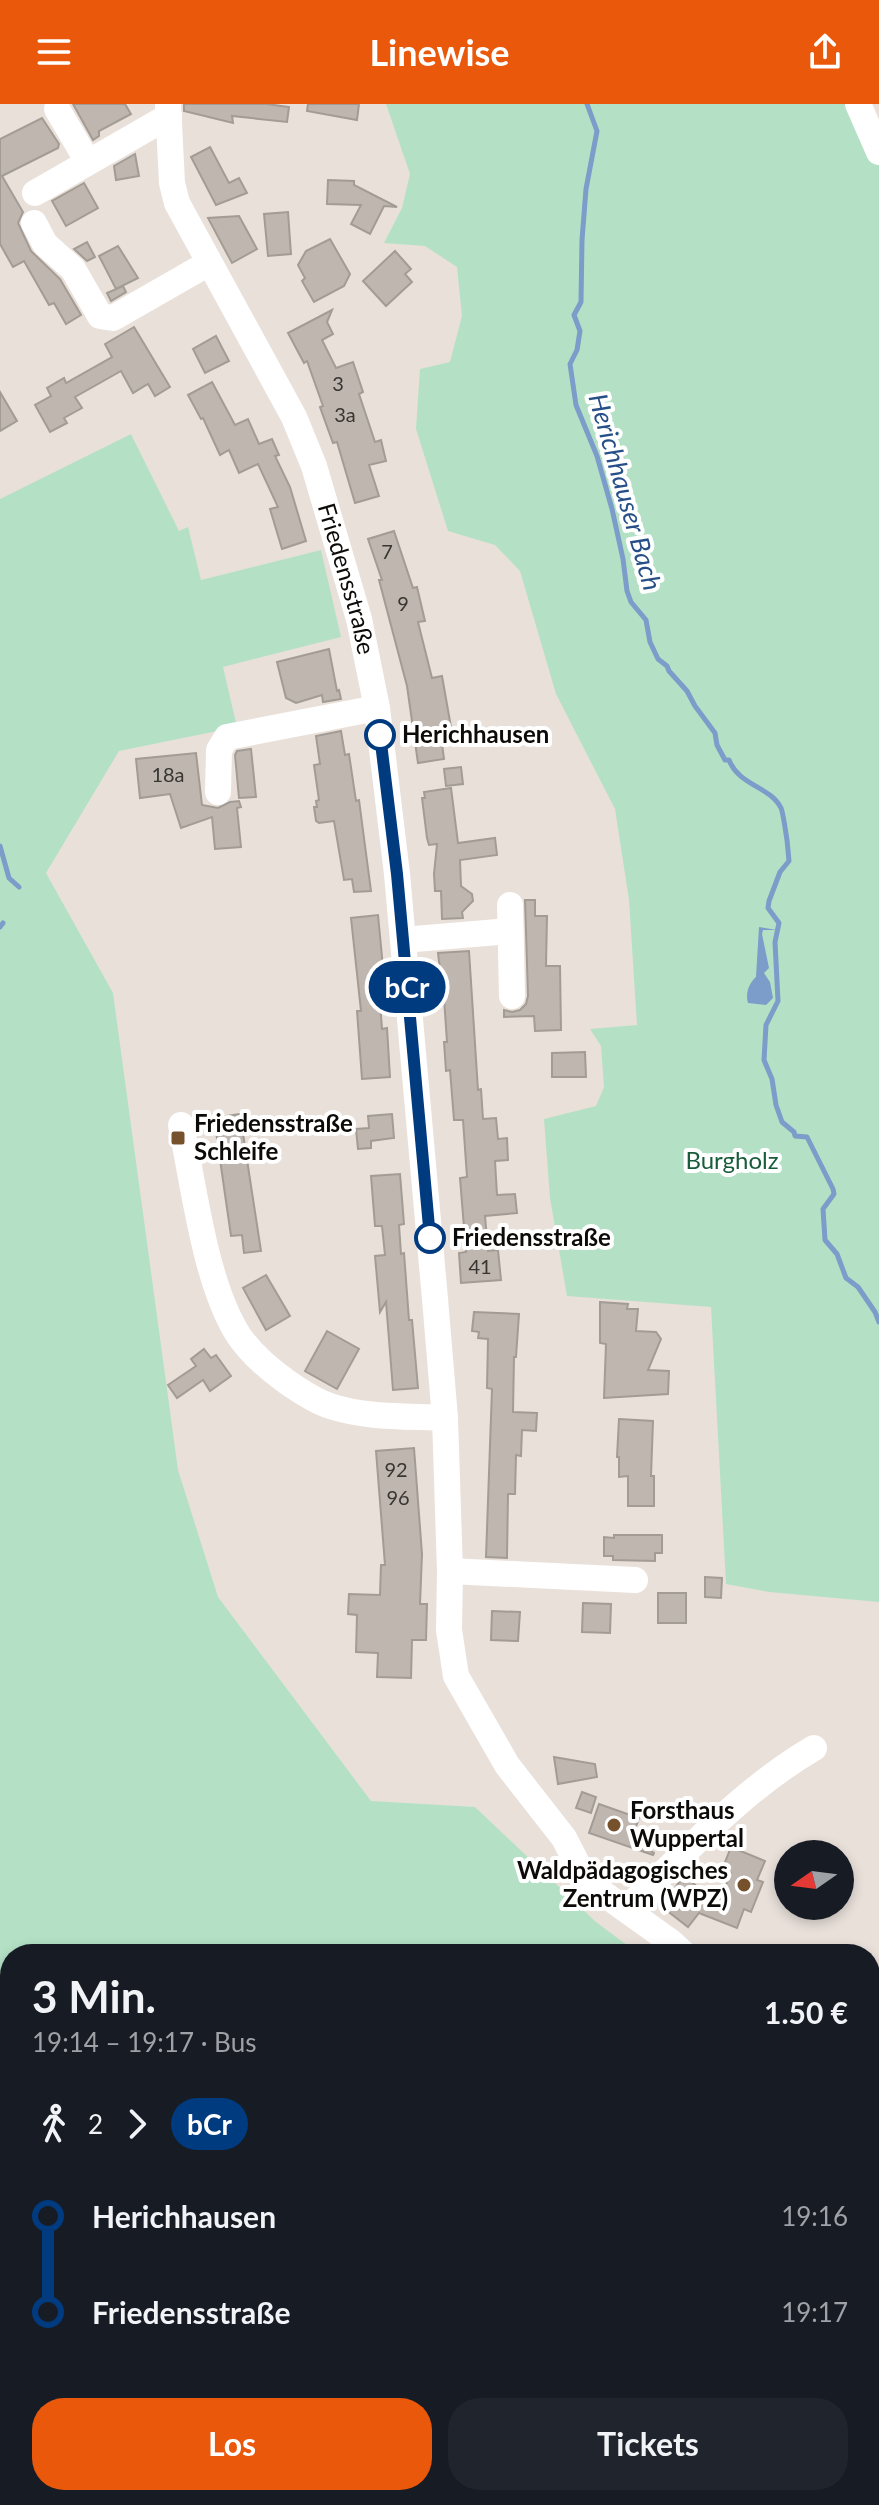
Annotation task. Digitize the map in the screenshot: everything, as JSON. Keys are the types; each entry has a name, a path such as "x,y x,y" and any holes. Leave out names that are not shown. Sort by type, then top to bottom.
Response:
{"street":[{"path":"858,104 879,152"},
{"path":"57,109 88,162"},
{"path":"34,223 45,244 73,269 100,316 113,318 209,263 177,203 172,183 168,110 35,193"},
{"name":"Friedensstraße","path":"209,263 294,417 314,466 359,619 377,708 403,940 445,1418 449,1630 456,1676 507,1765 564,1838 582,1873 597,1889 673,1944"},
{"path":"218,792 219,750 227,737 377,708"},
{"path":"403,940 510,918 512,996"},
{"path":"181,1125 215,1279 240,1337 263,1364 297,1389 329,1406 365,1414 445,1418"},
{"path":"450,1571 635,1580"},
{"path":"626,1909 715,1823 787,1763 814,1748"}],"green space":[{"name":"Burgholz","path":"386,104 854,104 879,165 879,1602 769,1592 726,1584 711,1307 567,1296 550,1198 544,1119 596,1106 604,1087 601,1046 590,1029 637,1025 629,900 615,809 556,694 520,571 495,545 448,531 416,429 420,369 450,362 462,316 457,267 425,246 384,243 402,208 410,174"},
{"path":"131,434 179,531 188,527 201,580 321,550 341,637 223,667 237,727 119,751 46,873 113,993 178,1470 218,1597 371,1801 475,1807 596,1922 626,1944 0,1944 0,499"}],"water":[{"path":"759,927 777,930 763,930 762,934 769,968 764,973 770,982 773,998 766,1005 748,1003 747,1000 748,989 756,977"}],"building":[{"path":"73,104 125,104 131,114 99,131 99,136 93,140"},
{"path":"184,104 289,107 287,122 232,116 233,123 184,111"},
{"path":"308,104 359,104 357,120 307,111"},
{"path":"42,118 59,144 58,148 2,176 23,212 18,223 31,251 60,279 81,315 66,324 54,303 49,305 24,261 13,267 0,244 0,139"},
{"path":"210,147 229,183 239,178 247,193 216,205 191,157"},
{"path":"135,154 139,176 116,180 114,166"},
{"path":"328,180 354,181 354,185 397,207 384,206 370,234 351,224 361,205 327,204"},
{"path":"84,183 98,208 66,226 52,201"},
{"path":"288,212 291,254 268,256 264,214"},
{"path":"239,216 257,249 232,263 208,218"},
{"path":"330,239 350,274 344,286 314,302 302,281 305,278 298,265 306,251"},
{"path":"87,242 95,257 87,261 74,249"},
{"path":"118,246 138,278 116,289 99,256"},
{"path":"395,251 411,269 405,274 412,282 386,306 363,281"},
{"path":"123,286 126,292 111,301 107,293"},
{"path":"332,310 327,322 333,334 322,340 336,368 353,362 363,392 359,394 375,442 381,440 386,461 369,465 379,496 355,503 337,442 333,443 307,361 304,363 288,333"},
{"path":"134,327 170,387 155,396 148,384 133,393 121,371 75,397 82,408 64,418 67,423 50,432 35,405 51,396 47,388 64,378 66,383 112,357 105,344"},
{"path":"216,336 229,361 205,373 193,349"},
{"path":"212,382 235,425 248,419 259,444 272,439 279,455 275,456 290,487 306,541 282,549 270,509 278,507 258,464 239,473 229,450 220,455 203,418 188,395"},
{"path":"0,392 17,421 0,431"},
{"path":"394,531 413,588 417,587 425,621 418,622 432,678 442,676 451,727 440,729 444,759 418,763 407,686 379,580 382,580 368,539"},
{"path":"329,649 341,699 323,702 322,695 296,703 286,698 277,662"},
{"path":"341,731 345,755 349,754 356,801 359,800 371,891 354,892 352,879 344,880 334,821 316,821 314,807 317,807 316,801 319,800 314,765 320,764 316,736"},
{"path":"251,749 256,797 239,798 235,755 237,751"},
{"path":"196,753 202,805 218,808 239,801 241,847 215,849 212,817 181,828 170,794 140,798 136,759"},
{"path":"461,767 463,784 446,786 444,769"},
{"path":"451,788 458,843 495,838 497,855 460,860 461,886 472,894 473,901 462,912 463,918 442,919 441,891 435,891 437,844 429,845 422,798 425,798 424,792"},
{"path":"525,900 535,900 535,916 547,916 546,966 560,966 561,1030 535,1031 534,1016 504,1017 504,1010 520,1010 528,996"},
{"path":"378,915 385,988 379,989 382,1029 387,1028 390,1077 362,1079 357,1011 361,1011 351,918"},
{"path":"469,951 478,1090 481,1089 483,1119 496,1118 498,1139 507,1138 508,1160 495,1161 497,1195 515,1194 517,1213 485,1216 488,1251 498,1250 501,1280 461,1283 459,1253 466,1252 460,1178 467,1177 463,1120 454,1120 450,1070 446,1071 444,1042 447,1042 438,953"},
{"path":"585,1052 586,1077 552,1077 552,1053"},
{"path":"240,1114 261,1251 244,1253 242,1235 231,1236 214,1118"},
{"path":"392,1114 394,1138 371,1141 371,1148 358,1149 356,1129 369,1128 368,1116"},
{"path":"400,1174 404,1224 399,1225 401,1254 404,1253 418,1388 393,1390 386,1302 380,1312 375,1256 385,1255 382,1226 375,1226 371,1176"},
{"path":"266,1275 290,1316 266,1330 243,1288"},
{"path":"600,1302 628,1304 627,1309 638,1309 636,1331 656,1332 661,1339 648,1370 669,1371 668,1394 604,1398 606,1344 600,1343"},
{"path":"474,1312 519,1314 513,1412 537,1413 536,1431 522,1430 521,1456 516,1455 515,1494 508,1494 507,1558 486,1557 492,1389 487,1388 488,1339 478,1338 479,1332 472,1331"},
{"path":"327,1331 359,1349 337,1389 305,1371"},
{"path":"204,1349 211,1358 216,1355 231,1376 210,1391 203,1380 177,1398 168,1385 196,1366 191,1359"},
{"path":"619,1419 653,1421 651,1476 654,1476 654,1506 628,1506 628,1476 619,1477"},
{"path":"414,1448 422,1554 420,1604 427,1604 426,1640 412,1640 411,1678 377,1677 378,1653 356,1652 357,1615 348,1614 349,1594 380,1595 381,1565 385,1565 376,1451"},
{"path":"614,1535 662,1535 662,1553 655,1553 655,1561 613,1560 613,1556 604,1556 604,1537 614,1538"},
{"path":"705,1577 722,1578 721,1598 705,1597"},
{"path":"658,1593 686,1593 686,1623 658,1623"},
{"path":"583,1603 611,1604 610,1633 582,1632"},
{"path":"492,1611 520,1612 518,1641 491,1640"},
{"path":"554,1757 595,1764 597,1777 558,1784"},
{"path":"582,1792 596,1797 591,1813 576,1808"},
{"name":"Forsthaus Wuppertal","path":"599,1804 639,1818 633,1835 630,1835 653,1855 589,1833"},
{"path":"731,1847 765,1861 757,1880 763,1882 751,1912 744,1909 737,1928 699,1913 688,1927 661,1906 684,1876 718,1903 731,1873 722,1870"}],"waterway":[{"name":"Herichhauser Bach","path":"587,104 597,131 586,189 581,302 574,315 580,331 577,350 570,364 576,405 597,456 612,509 627,591 631,602 646,620 650,642 658,659 687,691 715,733 725,760 729,760 747,781 770,795 782,810 789,861 780,872 768,908 779,923 775,942 778,1001 766,1025 764,1060 782,1122 795,1136 807,1137 833,1189 834,1194 823,1209 825,1240 837,1254 846,1278 858,1287 879,1322"},
{"path":"0,846 9,878 19,887"},
{"path":"0,927 3,923"}],"bus line":[{"name":"bCr","path":"380,735 397,874 430,1238"}],"place":[{"name":"Herichhausen","path":"380,735"},
{"name":"Friedensstraße Schleife","path":"178,1138"},
{"name":"Friedensstraße","path":"430,1238"},
{"name":"Forsthaus Wuppertal","path":"614,1825"},
{"name":"Waldpädagogisches Zentrum (WPZ)","path":"744,1885"}]}
